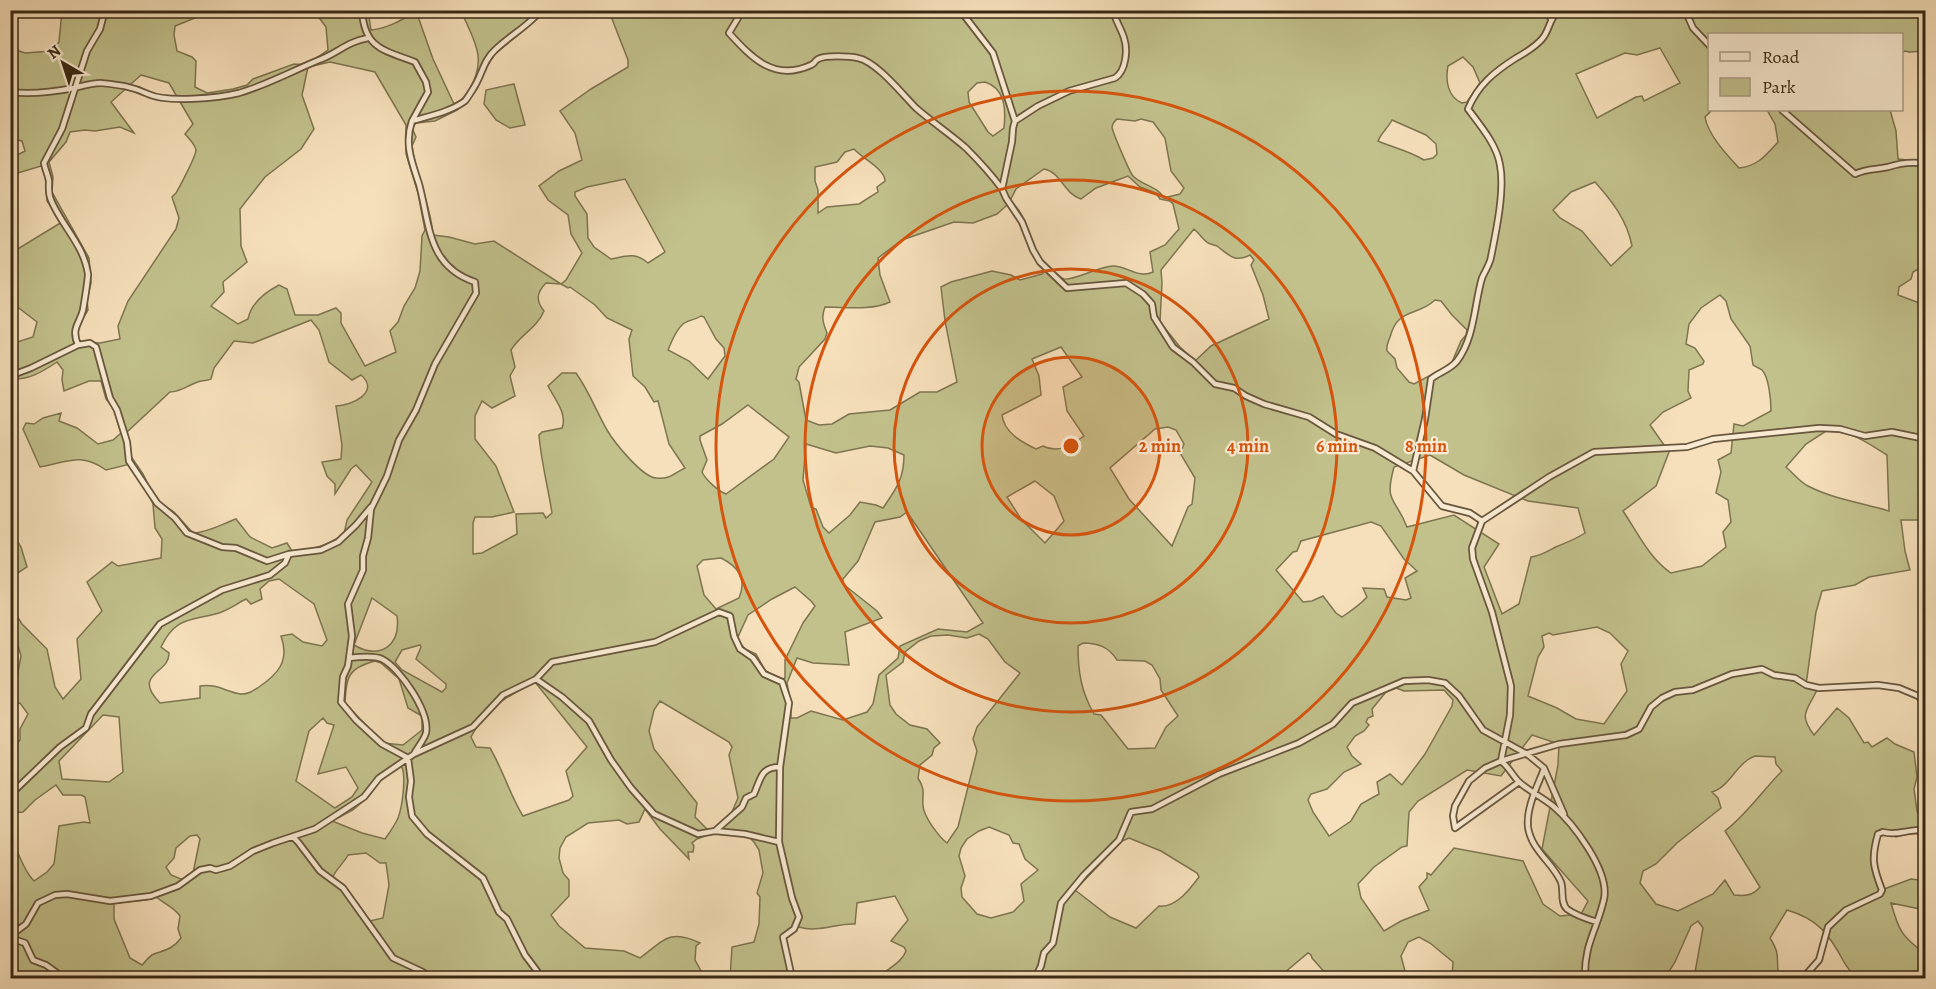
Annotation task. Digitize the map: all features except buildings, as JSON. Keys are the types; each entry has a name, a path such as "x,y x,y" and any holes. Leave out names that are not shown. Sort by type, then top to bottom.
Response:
{"street":[{"path":"78,345 74,336 75,327 82,313 88,280 87,271 78,244 50,198 44,163 62,129 87,51 100,29 105,10"},
{"path":"362,10 362,25 368,38 383,50 418,65 426,82 428,92 409,130 409,153 419,185 429,235 439,254 451,269 463,278 475,282 476,293 435,364 416,410 399,440 387,476 370,514 363,570 348,604 352,636 343,677 341,702 356,720 382,744 408,758"},
{"path":"412,121 443,112 464,102 477,82 483,65 494,50 515,31 531,22 541,10"},
{"path":"736,10 738,18 729,33 748,54 764,66 777,70 795,70 813,64 821,58 840,56 858,57 874,66 938,128 963,146 984,166 1002,189 1022,222 1040,262 1067,288 1126,283 1143,294 1152,304 1154,317 1173,346 1215,384 1234,388 1264,404 1309,417 1336,434 1375,448 1413,471 1442,506 1470,513 1482,521"},
{"path":"960,10 993,53 1015,121 1002,189"},
{"path":"1015,121 1038,106 1069,91 1115,78 1121,74 1125,61 1125,40 1113,10"},
{"path":"1545,10 1551,19"},
{"path":"1413,471 1431,380 1448,370 1457,360 1472,330 1483,277 1491,259 1497,222 1500,161 1485,133 1468,109 1473,97 1485,81 1543,38 1551,19 1559,10"},
{"path":"1647,10 1654,14 1669,10"},
{"path":"1685,10 1693,28 1708,44"},
{"path":"10,92 47,93 98,83 122,84 144,90 147,94 163,97 211,98 238,93 282,78 320,60 352,41 368,38"},
{"path":"1783,111 1855,174 1867,168 1886,167 1898,162 1926,164"},
{"path":"10,376 78,345 90,344 96,347 110,398 117,410 127,442 129,461 157,503 175,518 187,533 222,547 236,548 267,561 288,554 321,550 338,542 356,525 375,501"},
{"path":"1501,761 1510,715 1511,686 1492,612 1473,559 1472,548 1482,521 1549,477 1594,452 1687,447 1713,439 1819,428 1840,429 1866,436 1892,432 1926,440"},
{"path":"10,795 60,747 86,728 92,714 160,624 222,590 270,575 288,560 288,554"},
{"path":"64,978 46,965 33,960 25,943 10,937 26,924 38,903 55,895 67,894 110,902 151,896 178,886 200,870 210,868 216,870 230,866 253,851 315,829 345,811 364,797 379,778 414,754 473,727 503,695 536,679 552,662 558,659 583,657 655,642 719,612 730,616 734,636 740,649 753,658 764,674 782,682 789,703 780,767 779,842 792,898 799,917 794,929 783,937 792,978"},
{"path":"349,658 381,659 399,674 412,692 423,714 426,733 414,754"},
{"path":"1520,782 1455,828 1453,816 1455,806 1469,781 1485,768 1559,744 1626,735 1639,729 1651,707 1675,692 1693,690 1732,674 1762,669 1774,675 1795,678 1806,685 1819,688 1878,685 1899,688 1918,696 1926,704"},
{"path":"536,679 589,721 611,760 654,814 698,834 715,831 766,837 779,842"},
{"path":"1035,978 1044,953 1053,943 1061,903 1084,875 1119,840 1131,812 1152,809 1220,774 1299,743 1334,724 1352,703 1404,681 1428,680 1445,683 1459,696 1483,730 1527,754 1544,768 1565,817 1597,863 1604,881 1605,897 1585,954 1585,978"},
{"path":"408,758 412,816 427,834 483,878 499,912 507,919 525,955 537,970 539,978"},
{"path":"1501,761 1509,767 1520,782 1565,817"},
{"path":"715,831 742,807 746,798 754,794 763,772 770,767 780,767"},
{"path":"1544,768 1531,804 1528,827 1535,847 1561,881 1563,904 1566,908 1596,922"},
{"path":"1803,978 1819,960 1828,927 1846,910 1880,894 1882,890 1873,869 1873,853 1878,834 1883,832 1892,835 1918,829 1926,832"},
{"path":"293,837 320,871 343,888 393,958 423,972 428,978"}],"green space":[{"path":"62,11 212,11 175,26 174,35 177,51 196,61 195,87 207,93 247,85 253,79 294,64 307,62 328,50 326,27 314,11 368,11 371,30 389,25 416,11 433,59 454,104 463,98 470,88 478,67 477,49 461,11 545,11 494,55 484,68 477,89 467,102 435,121 416,123 412,128 416,137 412,146 433,235 475,244 494,241 561,284 566,280 582,253 571,234 568,215 548,200 539,186 559,171 582,160 575,133 560,111 628,67 628,60 612,19 613,11 1925,11 1925,51 1903,52 1903,33 1708,33 1708,111 1711,111 1705,117 1714,138 1739,168 1757,162 1778,142 1775,124 1768,111 1890,111 1896,131 1898,159 1925,162 1925,265 1913,272 1911,279 1899,287 1898,295 1925,305 1926,454 1922,465 1925,472 1925,520 1901,520 1910,570 1869,577 1855,585 1822,591 1816,612 1806,685 1817,690 1807,708 1805,717 1814,735 1837,708 1849,718 1864,743 1868,742 1872,747 1887,738 1914,752 1917,777 1914,789 1917,811 1925,827 1925,836 1920,831 1896,837 1885,833 1880,835 1875,863 1884,889 1911,879 1919,880 1925,874 1925,910 1891,903 1902,933 1925,954 1925,978 1853,978 1851,971 1822,929 1807,918 1787,910 1770,938 1777,954 1779,978 1694,978 1703,928 1698,921 1691,926 1665,978 1452,978 1453,962 1419,937 1408,942 1401,956 1405,971 1400,978 1333,978 1327,975 1308,953 1278,978 985,978 978,974 969,978 878,978 901,959 906,951 904,947 891,941 908,920 895,896 857,903 855,924 813,929 799,927 786,937 790,965 795,978 730,978 732,947 754,942 759,924 760,897 757,893 763,873 759,850 748,836 713,833 692,843 693,852 688,852 689,859 660,829 645,809 639,822 627,824 619,820 588,823 566,837 560,848 559,858 563,873 569,880 569,896 551,915 559,926 585,948 624,951 640,958 667,938 681,937 700,943 696,946 695,960 705,978 11,978 11,840 34,881 54,864 59,826 90,823 85,797 63,795 56,785 23,812 11,813 11,756 13,748 20,740 20,729 28,714 20,703 11,705 11,692 15,688 21,656 14,631 11,629 10,605 22,624 47,649 55,687 63,699 81,679 77,639 102,611 87,582 112,562 118,566 161,558 162,539 155,528 153,504 130,464 106,470 89,461 74,460 40,467 23,429 26,423 34,424 43,418 61,413 59,421 77,428 98,444 113,440 121,433 113,407 106,399 101,381 89,381 64,391 63,370 57,362 35,375 11,379 11,344 33,337 37,322 11,302 11,255 15,255 16,250 62,222 47,201 47,181 43,167 11,175 11,159 15,160 25,151 22,141 17,140 11,124 11,48 25,53 51,51 59,42","holes":["1660,48 1680,83 1644,101 1642,96 1636,97 1597,118 1576,74 1625,53 1637,55","1463,57 1473,67 1480,83 1467,102 1462,103 1453,97 1447,77 1448,66","330,62 375,72 406,125 406,154 418,193 425,230 422,236 420,271 415,288 398,322 390,331 396,352 365,366 341,323 341,313 336,308 318,315 295,315 287,289 279,285 259,299 248,319 238,324 211,306 224,292 223,282 247,262 241,246 240,209 265,177 301,149 314,129 302,95 308,67","141,75 169,83 193,124 185,134 196,150 184,178 172,197 179,218 176,229 128,301 118,326 120,339 100,343 81,342 77,338 76,330 88,310 87,300 91,283 89,258 52,192 53,177 49,162 66,142 70,132 120,127 134,133 111,102","985,82 992,85 1003,100 1004,128 993,136 969,102 968,92 977,83","1117,119 1135,121 1141,119 1153,122 1165,138 1171,171 1184,188 1180,194 1164,198 1157,190 1133,176 1112,127","1392,120 1426,135 1436,144 1437,154 1433,158 1424,160 1378,141","854,149 878,168 885,181 877,187 878,192 859,204 827,207 818,213 818,190 815,181 815,167 837,162 845,152","1044,169 1055,174 1070,193 1081,199 1096,188 1128,176 1140,187 1156,193 1160,199 1173,204 1179,229 1165,245 1150,252 1153,272 1143,274 1113,266 1064,279 1046,266 1039,257 1023,217 1010,201 1016,189","625,179 665,252 648,263 635,256 611,259 594,247 588,238 587,214 575,196 575,192 587,187","1595,182 1618,211 1627,228 1632,246 1611,266 1582,231 1560,218 1553,210 1571,192","1007,205 1020,222 1024,235 1045,271 1042,274 1020,280 1011,275 992,271 941,287 957,382 937,392 920,392 890,410 849,414 832,424 819,425 806,420 799,382 796,379 799,367 825,339 827,333 823,317 825,307 866,308 890,302 880,275 878,258 902,240 954,222 973,223 997,214","1194,229 1208,243 1217,246 1232,257 1240,258 1250,255 1254,260 1251,265 1263,295 1269,319 1211,346 1195,361 1180,347 1160,322 1161,270","546,283 561,284 570,287 595,305 607,318 632,330 629,339 633,376 645,387 654,402 658,401 669,444 685,468 661,478 643,472 611,435 576,373 562,373 548,386 562,412 562,428 542,432 539,435 552,513 546,518 543,513 516,514 517,534 482,553 473,554 475,517 492,517 514,512 496,466 475,439 475,416 482,401 492,408 515,396 510,376 515,367 511,350 544,311 538,297 540,290","1720,295 1726,301 1731,319 1750,346 1753,365 1764,373 1769,389 1771,411 1743,426 1734,424 1731,453 1718,460 1721,472 1716,493 1728,500 1731,522 1723,532 1726,547 1702,566 1671,573 1650,553 1623,511 1656,486 1669,452 1650,425 1663,412 1691,398 1688,391 1689,370 1703,364 1704,361 1695,348 1686,344 1689,324 1701,308","1435,300 1441,301 1467,330 1452,362 1414,384 1409,382 1397,368 1395,359 1387,351 1387,344 1393,327 1398,321","701,316 704,317 716,339 724,348 725,356 708,379 689,361 668,350 683,324","311,320 319,330 329,362 352,380 361,375 368,387 362,397 349,404 336,406 342,445 341,459 322,462 327,476 335,484 335,494 356,465 372,482 347,520 344,534 326,544 306,550 292,551 287,543 272,548 250,537 236,519 209,530 193,533 174,512 156,500 143,474 128,452 127,432 170,392 211,379 214,368 234,341 253,343","1061,347 1082,377 1063,387 1067,411 1084,436 1059,449 1043,446 1036,449 1014,436 1006,427 1002,415 1041,395 1039,376 1032,359","748,405 789,437 774,459 726,494 712,485 702,472 707,460 700,436 722,424","1168,427 1176,430 1184,444 1180,453 1195,478 1192,504 1188,507 1172,546 1129,499 1110,468 1155,429","1826,431 1851,435 1887,455 1889,511 1827,494 1805,484 1786,467 1806,444","806,444 836,453 870,446 888,448 904,455 901,477 883,508 860,502 850,515 829,533 823,527 816,509 811,507 803,480","1430,455 1464,475 1528,501 1578,508 1585,533 1531,557 1519,604 1502,614 1484,567 1499,544 1454,515 1407,527 1391,494 1394,467","1035,481 1054,496 1064,521 1045,543 1021,519 1007,497","907,512 983,623 967,632 938,629 900,646 898,658 879,675 873,704 867,712 843,720 811,711 797,718 791,718 787,683 797,658 813,663 849,665 845,632 882,618 877,611 843,584 843,579 858,561 875,522 900,517","1371,522 1381,526 1404,559 1417,571 1405,578 1411,598 1406,600 1387,597 1384,589 1363,588 1367,597 1342,617 1323,596 1303,602 1276,570 1293,552 1297,551 1301,541","721,558 733,565 742,579 739,598 716,609 704,595 697,566 703,560","279,579 314,604 327,640 322,646 303,642 292,634 281,636 284,653 281,666 266,682 249,693 241,694 211,686 200,686 200,698 160,703 149,685 150,680 168,660 169,653 161,647 172,631 183,622 223,612 246,599 251,604 262,599 260,589 269,581","795,587 815,606 803,623 785,660 785,678 765,670 756,654 745,649 737,639 748,615 772,599","372,598 397,616 396,635 387,647 372,651 354,645","1597,627 1610,633 1628,651 1621,664 1627,691 1604,724 1576,719 1528,696 1538,657 1544,647 1542,636 1549,633 1553,635","979,634 988,639 1005,662 1020,673 977,727 973,739 977,751 958,827 947,843 936,832 926,816 923,806 923,789 918,778 920,765 932,755 934,748 940,743 927,729 910,725 896,714 890,705 886,675 903,662 905,652 919,641 931,636 948,635 967,638","1083,643 1094,644 1103,647 1117,660 1145,661 1152,665 1160,679 1161,690 1178,716 1166,727 1155,748 1128,749 1101,715 1094,714 1083,689 1078,646","420,645 416,659 446,684 442,692 402,670 395,662 402,650","375,661 381,663 399,679 408,708 422,716 422,730 403,745 383,743 345,703 346,686 350,675 366,664","535,682 587,747 566,771 573,796 569,800 523,816 490,748 476,747 471,737 483,718 498,704","1396,688 1404,691 1444,690 1453,700 1452,706 1425,754 1402,785 1390,774 1377,782 1379,794 1361,804 1351,821 1329,836 1308,800 1311,794 1327,789 1344,772 1361,764 1352,756 1347,747 1355,736 1369,725 1366,722 1373,716 1372,709 1386,692","660,701 729,742 732,747 729,755 738,798 731,814 715,829 707,829 695,817 697,803 654,749 649,731 654,710","103,715 119,717 123,772 109,782 62,779 59,761","323,718 327,723 334,725 318,774 346,767 358,788 352,797 335,808 296,781 309,731","1532,735 1559,744 1558,765 1542,849 1588,901 1581,914 1560,916 1543,904 1523,861 1454,848 1431,875 1427,873 1427,878 1419,887 1429,910 1401,921 1384,931 1361,898 1358,884 1374,867 1402,847 1407,846 1409,812 1418,801 1467,770 1501,776","1755,756 1775,757 1776,764 1782,771 1741,817 1725,831 1760,887 1748,895 1734,895 1725,880 1713,894 1678,911 1656,904 1640,883 1643,871 1656,864 1677,843 1721,808 1718,798 1712,792 1723,786 1743,764","401,766 404,776 400,813 385,839 332,821 353,810 368,797 384,775","989,827 1009,835 1013,843 1019,844 1025,859 1038,870 1021,884 1024,901 1013,912 991,918 977,914 962,897 961,888 965,876 959,856 967,839","197,835 200,839 193,873 183,880 171,875 166,867 174,858 176,848 190,836","1129,838 1161,851 1197,873 1199,877 1182,897 1171,904 1159,906 1136,928 1110,917 1075,890 1122,841","366,853 380,863 386,863 389,885 383,918 370,921 348,892 333,877 348,855","155,896 180,916 178,929 181,938 172,947 152,955 142,965 130,958 114,919 114,903 146,900"]},
{"path":"514,84 525,125 510,128 496,120 484,104 486,90"},
{"path":"13,534 21,547 27,567 11,580 11,535"}]}
